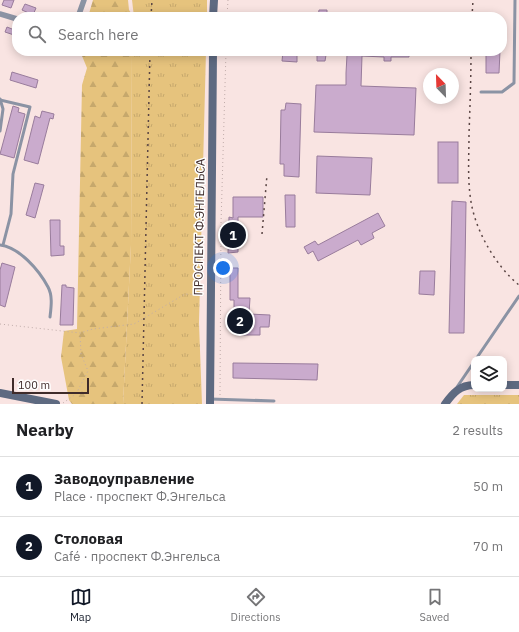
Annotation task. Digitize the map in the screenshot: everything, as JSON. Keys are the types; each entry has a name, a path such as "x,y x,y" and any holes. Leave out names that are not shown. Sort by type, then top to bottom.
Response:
{"street":[{"path":"80,12 84,0"},
{"path":"213,12 214,0"},
{"path":"0,14 12,18"},
{"name":"ПРОСПЕКТ Ф.ЭНГЕЛЬСА","path":"210,402 213,56"},
{"path":"507,385 519,385"},
{"path":"445,404 454,392 462,387 471,386"},
{"path":"0,392 56,404"}],"lane":[{"path":"481,92 502,92 514,83 515,0"},
{"path":"0,131 2,109 0,100 30,107 14,174 11,214 2,245 7,246 20,254 38,272 48,287 51,301 50,317"},
{"path":"478,356 519,296"},
{"path":"454,392 471,366"},
{"path":"210,402 220,399 274,401"}],"path":[{"path":"227,12 228,0"},
{"path":"220,399 222,296 221,224 226,56"},
{"path":"0,324 80,333 134,324 185,294 222,296"},
{"path":"61,404 76,394 88,371 81,354 80,333"}],"green space":[{"path":"93,0 128,0 130,12 89,12"},
{"path":"132,0 207,0 207,12 133,12"},
{"path":"82,56 132,56 131,245 123,404 72,404 69,400 61,357 64,331 77,329 82,85 87,68"},
{"path":"132,56 206,56 199,323 202,404 123,404 131,245"},
{"path":"464,395 519,395 519,404 457,404"}],"building":[{"path":"4,0 14,0 11,8 2,5"},
{"path":"25,4 36,8 34,12 26,12 22,10"},
{"path":"319,10 327,10 327,12 319,12"},
{"path":"7,27 12,29 12,34 5,32"},
{"path":"282,56 297,56 297,62 282,61"},
{"path":"317,56 326,56 325,61 317,61"},
{"path":"347,56 362,56 361,86 416,88 414,135 314,132 316,85 346,85"},
{"path":"362,56 409,56 391,57 391,61 384,61 384,57"},
{"path":"486,56 500,56 499,73 486,73"},
{"path":"12,72 38,80 36,88 10,80"},
{"path":"286,103 301,104 299,177 284,176 284,164 280,164 281,110 285,110"},
{"path":"13,106 19,108 18,112 25,114 14,158 0,154"},
{"path":"42,111 54,114 53,119 50,118 38,164 24,160 35,116 40,118"},
{"path":"438,142 458,142 458,183 438,183"},
{"path":"317,156 372,158 370,195 316,193"},
{"path":"35,183 44,185 35,218 26,215"},
{"path":"285,195 295,195 295,227 286,227"},
{"path":"233,197 263,197 263,217 238,217 238,252 228,253 229,217 233,218"},
{"path":"452,201 466,202 464,333 449,333"},
{"path":"378,213 385,226 372,233 374,238 361,245 358,240 318,261 313,251 308,254 304,247 315,241 318,245"},
{"path":"50,220 60,220 60,246 64,246 64,255 51,256"},
{"path":"2,263 15,267 5,307 0,305 0,270"},
{"path":"230,268 238,268 238,298 250,298 249,314 270,315 269,327 260,327 260,335 240,335 240,327 234,326 234,300 230,300"},
{"path":"420,271 435,271 434,295 419,294"},
{"path":"62,285 74,288 73,325 60,325"},
{"path":"233,363 318,364 317,380 233,378"}],"railway":[{"path":"151,12 152,0"},
{"path":"472,12 473,0"},
{"path":"142,404 150,56"},
{"path":"471,56 469,189 472,207 479,228 496,260 519,285"},
{"path":"262,234 267,175"}],"place":[{"name":"Заводоуправление","path":"233,235"},
{"name":"Столовая","path":"240,321"}]}
